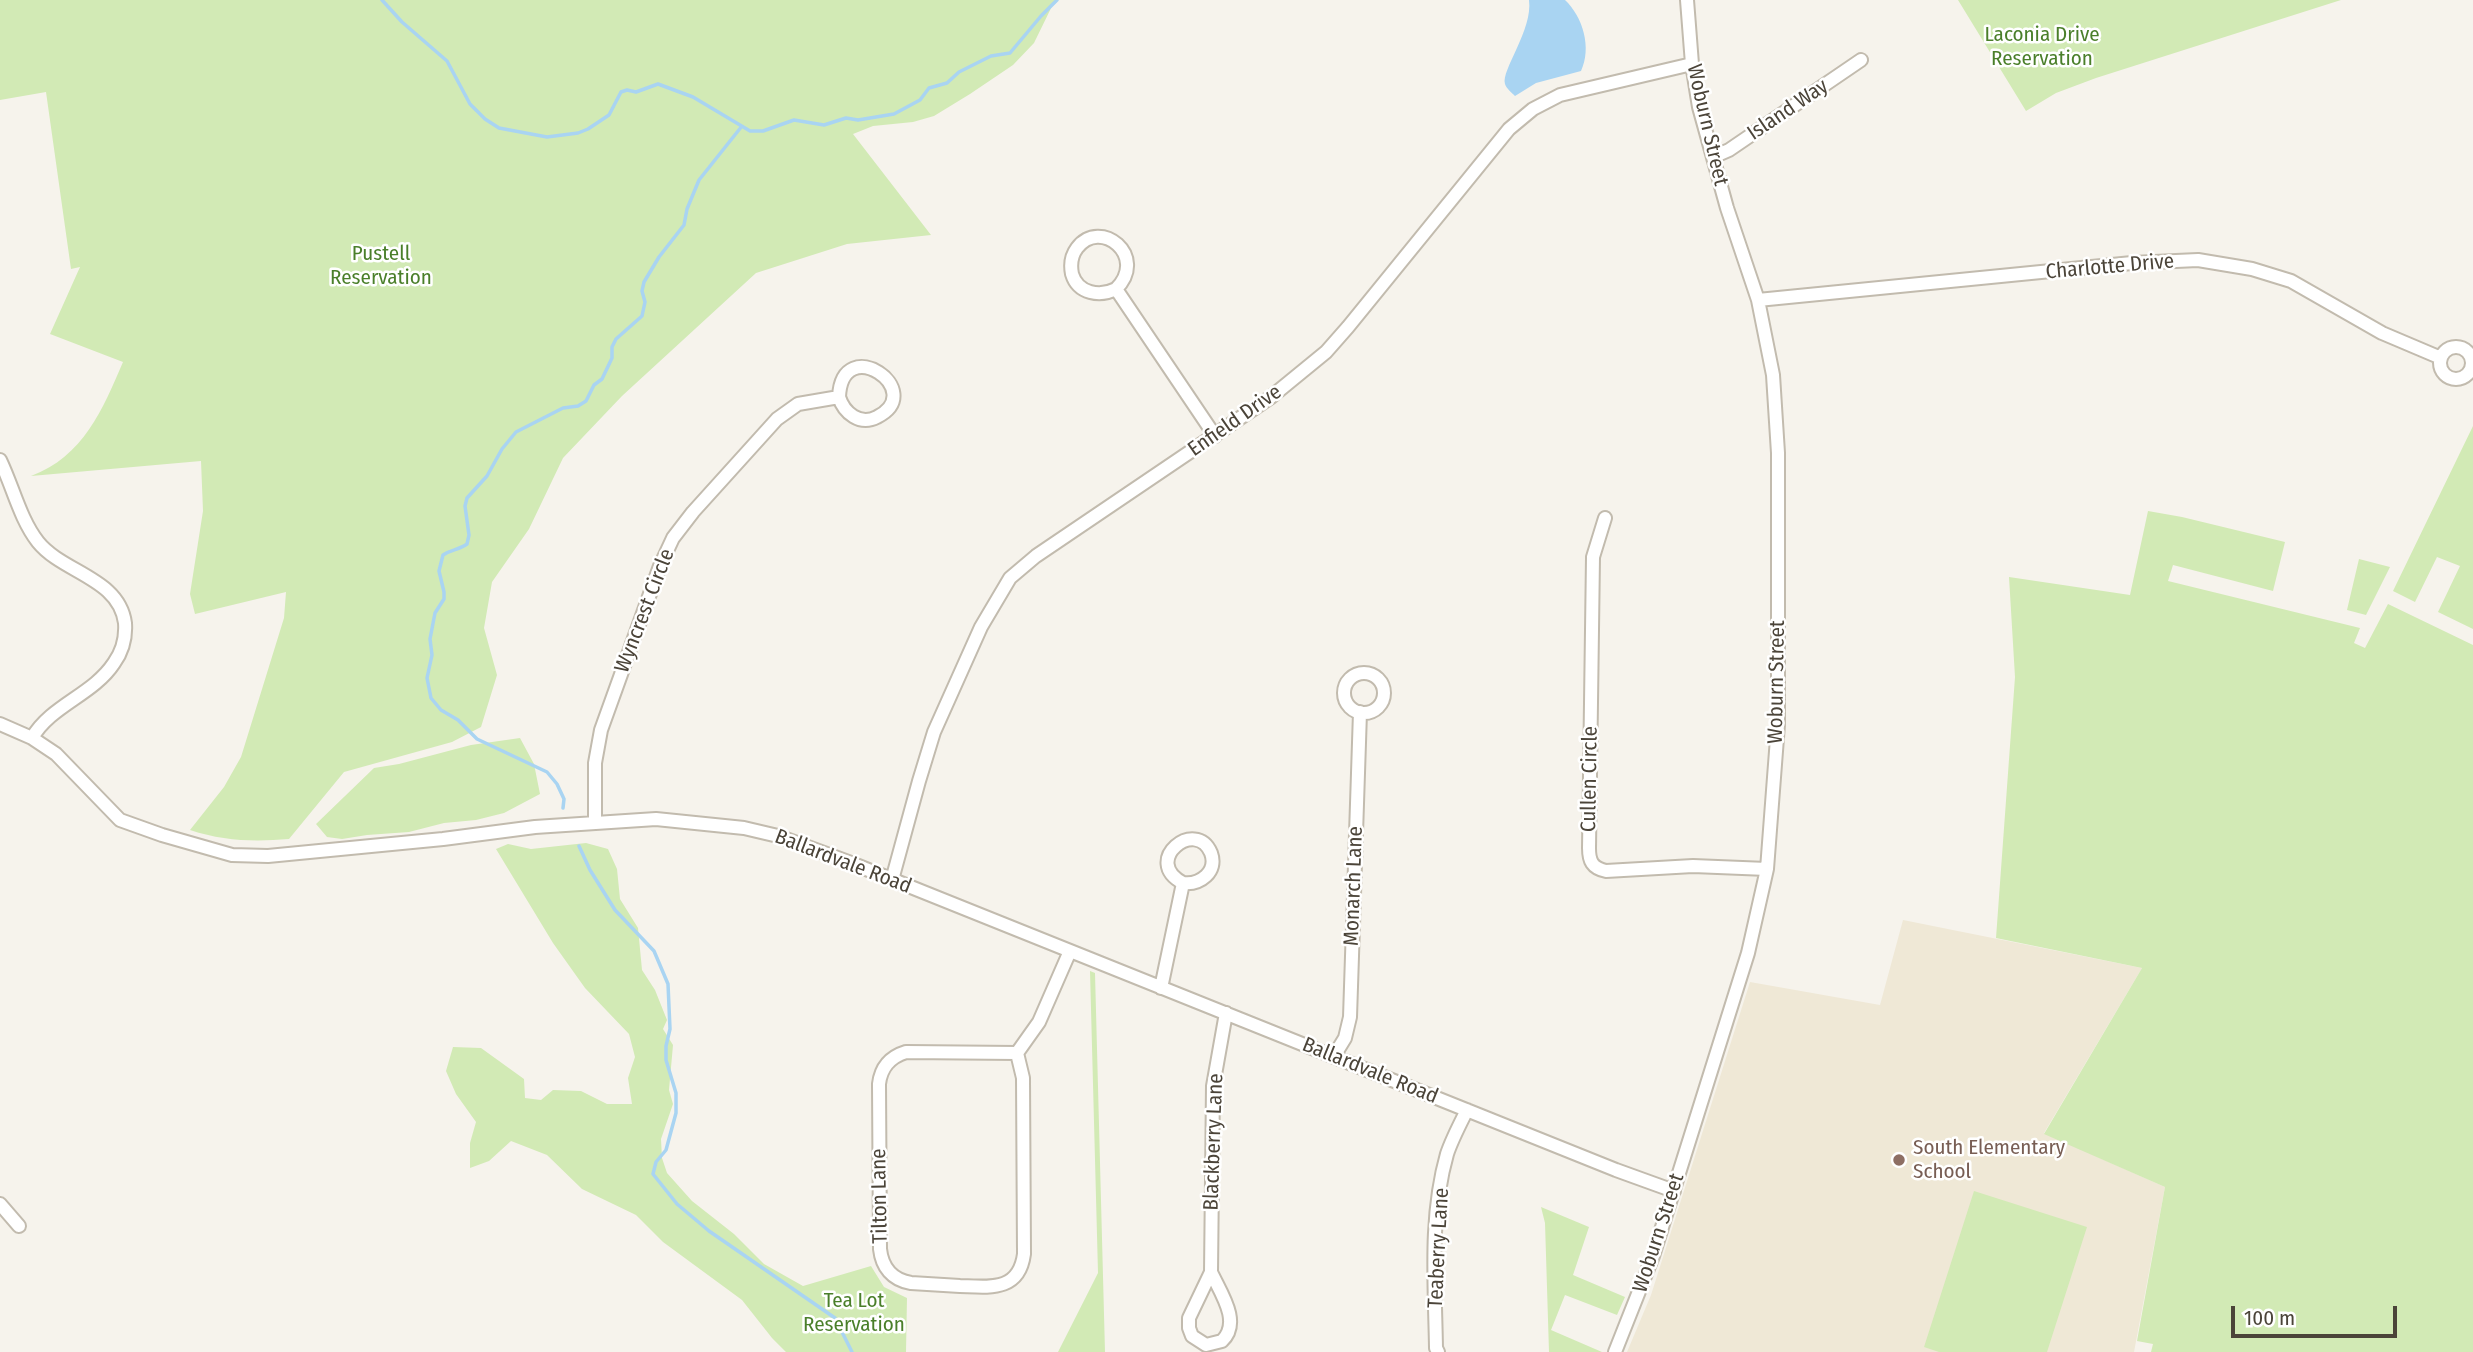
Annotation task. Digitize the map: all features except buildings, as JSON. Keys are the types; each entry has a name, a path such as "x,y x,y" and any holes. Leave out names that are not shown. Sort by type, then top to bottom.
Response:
{"street":[{"name":"Woburn Street","path":"1615,1352 1653,1256 1748,953 1767,869 1779,693 1778,453 1773,375 1758,300 1699,107 1692,64 1687,0"},
{"name":"Island Way","path":"1713,157 1729,150 1861,60"},
{"name":"Enfield Drive","path":"892,880 934,732 981,627 1002,589 1018,570 1271,397 1326,352 1509,129 1526,113 1567,93 1692,64"},
{"path":"1106,237 1122,247 1128,265 1127,274 1116,289 1098,294 1080,287 1074,279 1071,260 1080,244 1088,239 1106,237"},
{"name":"Charlotte Drive","path":"1758,300 2132,263 2198,260 2252,269 2291,281 2382,333 2441,358"},
{"path":"1116,289 1215,436"},
{"name":"Charlotte Drive","path":"2451,348 2463,349 2471,358 2471,372 2460,378 2448,377 2442,370 2441,358 2451,348"},
{"path":"863,368 872,368 886,377 892,393 887,410 880,416 863,420 847,413 839,397 843,381 855,369 863,368"},
{"name":"Wyncrest Circle","path":"595,823 595,763 601,730 660,566 673,538 692,512 776,419 798,404 839,397"},
{"path":"0,460 37,541 58,560 107,589 116,600 124,620 124,641 112,666 94,684 43,721 32,737"},
{"name":"Cullen Circle","path":"1605,518 1593,557 1591,862 1596,869 1615,871 1693,866 1767,869"},
{"name":"Monarch Lane","path":"1334,1056 1345,1038 1350,1017 1360,712"},
{"name":"Ballardvale Road","path":"0,724 32,737 50,749 75,771 120,820 232,855 268,856 535,827 656,819 744,828 778,835 1674,1191"},
{"path":"1161,988 1184,883"},
{"path":"1017,1053 1039,1022 1070,951"},
{"name":"Blackberry Lane","path":"1211,1272 1188,1323 1195,1339 1211,1345 1226,1338 1231,1322 1211,1272 1213,1086 1226,1013"},
{"name":"Tilton Lane","path":"906,1052 1017,1053 1023,1078 1024,1254 1021,1268 1013,1279 994,1287 911,1283 898,1279 883,1264 880,1249 879,1084 883,1069 892,1058 906,1052"},
{"name":"Teaberry Lane","path":"1436,1351 1434,1251 1437,1207 1448,1152 1467,1110"},
{"path":"0,1204 19,1226"}],"shaded area":[{"name":"South Elementary School","path":"1903,920 2142,968 2044,1133 2165,1187 2134,1352 1627,1352 1651,1295 1750,982 1880,1005"}],"green space":[{"name":"Pustell Reservation","path":"0,0 1055,0 1034,43 1013,65 970,94 934,116 913,122 873,126 853,134 931,235 847,244 756,273 622,396 563,458 529,529 492,582 484,628 497,675 481,727 452,742 344,772 289,839 239,840 190,830 224,787 241,757 284,618 286,592 195,614 190,594 203,511 201,461 31,476 49,468 78,444 99,414 123,362 50,334 80,267 71,269 46,92 0,100"},
{"name":"Laconia Drive Reservation","path":"1958,0 2341,0 2096,78 2056,93 2026,111"},
{"path":"2473,426 2473,629 2438,612 2460,566 2437,557 2415,602 2393,591"},
{"path":"2148,511 2285,542 2273,591 2173,565 2168,581 2360,628 2354,643 2365,648 2388,604 2473,645 2473,1352 2151,1352 2153,1344 2137,1341 2165,1187 2044,1134 2142,968 1996,938 2015,677 2009,577 2130,595"},
{"path":"2359,559 2390,567 2366,615 2347,610"},
{"path":"520,738 534,764 540,794 504,813 409,832 342,839 327,837 316,824 374,768 471,745"},
{"name":"Tea Lot Reservation","path":"586,843 608,849 617,869 620,899 638,928 642,970 655,990 667,1020 663,1029 673,1045 669,1090 673,1104 661,1139 662,1158 667,1173 692,1201 734,1234 764,1264 803,1286 871,1266 884,1287 907,1298 906,1352 786,1352 742,1300 663,1242 636,1215 582,1189 547,1155 511,1141 489,1161 470,1168 470,1143 476,1122 456,1094 446,1071 453,1047 481,1048 524,1079 525,1098 541,1100 553,1090 581,1091 607,1104 632,1104 628,1078 635,1057 629,1034 585,988 553,943 496,849 508,844 531,849"},
{"path":"1090,971 1095,973 1105,1352 1058,1352 1098,1273"},
{"path":"1974,1191 2087,1227 2047,1352 1939,1352 1924,1347"},
{"path":"1541,1207 1589,1227 1573,1275 1625,1297 1617,1315 1565,1295 1551,1330 1602,1352 1549,1352 1545,1223"}],"water":[{"path":"1529,0 1565,0 1581,24 1586,53 1581,71 1536,83 1515,96 1506,86 1505,78 1526,24"}],"waterway":[{"path":"382,0 402,22 447,61 470,104 485,119 499,128 547,137 588,129 609,115 621,92 636,92 658,84 693,97 750,131 763,131 794,120 824,125 846,118 858,120 894,114 920,100 929,88 947,83 959,72 991,56 1010,53 1057,0"},
{"path":"563,808 564,799 547,772 477,739 458,720 441,710 431,698 427,678 432,655 430,639 435,613 444,599 439,571 443,555 467,544 467,498 487,476 502,449 516,432 563,408 578,406 586,401 594,385 602,379 612,358 612,347 616,339 642,316 645,302 642,291 644,282 684,225 687,209 699,180 742,126"},
{"path":"579,846 590,870 615,910 654,951 668,984 670,1029 666,1060 676,1093 676,1113 666,1150 656,1162 653,1174 677,1204 709,1231 835,1318 852,1352"}],"place":[{"name":"South Elementary School","path":"1899,1160"}]}
